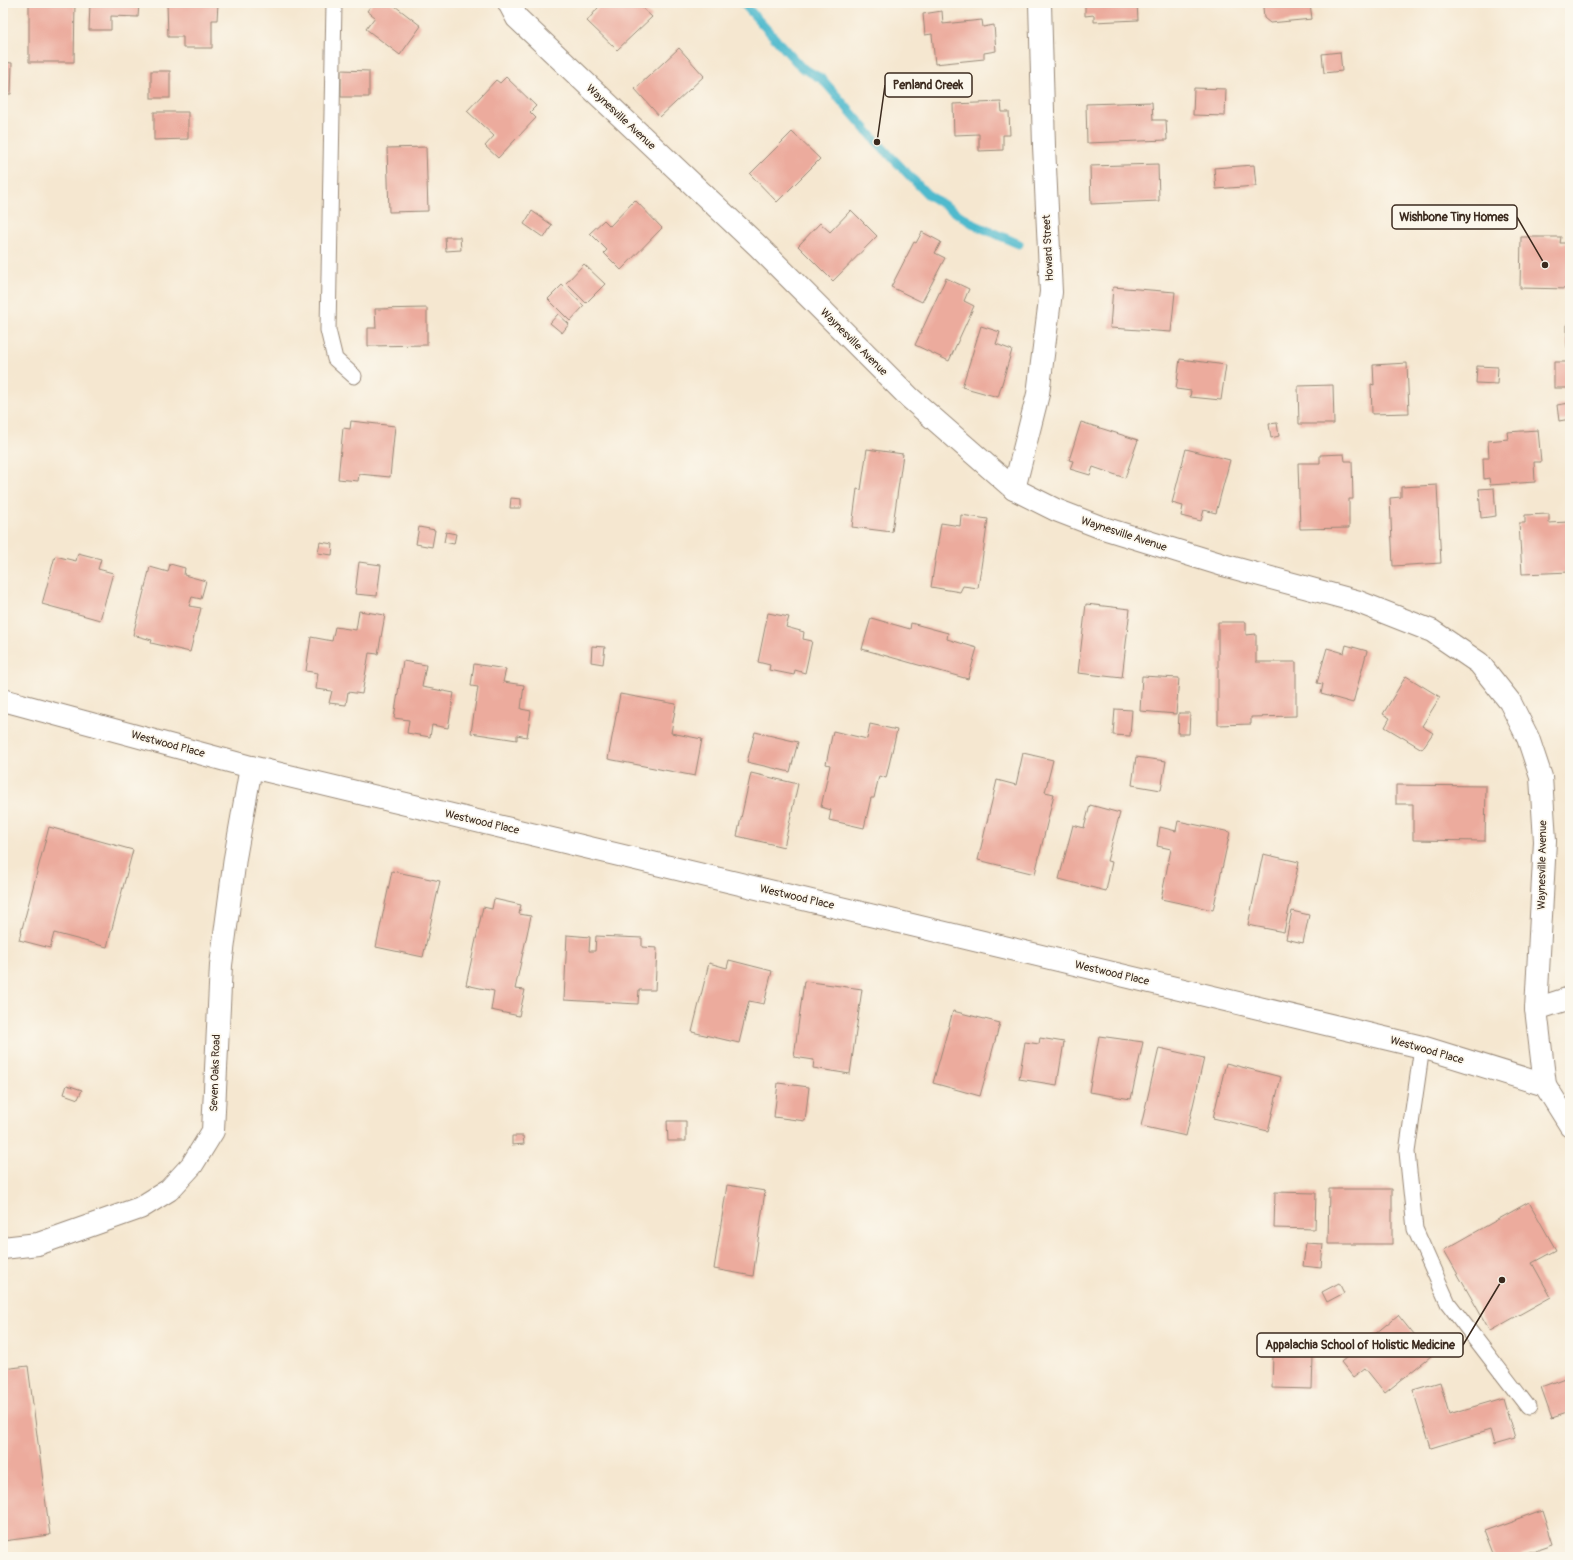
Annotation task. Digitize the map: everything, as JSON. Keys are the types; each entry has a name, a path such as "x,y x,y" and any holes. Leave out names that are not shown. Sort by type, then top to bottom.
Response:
{"street":[{"name":"Waynesville Avenue","path":"495,3 513,10 758,246 910,398 1014,489 1056,510 1100,527 1223,565 1356,601 1432,631 1479,663 1510,702 1528,738 1540,777 1545,841 1536,1009 1545,1085"},
{"name":"Howard Street","path":"1014,489 1038,394 1050,292 1040,3"},
{"name":"Westwood Place","path":"3,700 252,767 1422,1047 1545,1085"},
{"name":"Seven Oaks Road","path":"3,1248 38,1244 140,1208 169,1190 192,1165 212,1130 221,965 235,858 252,767"},
{"path":"1536,1009 1570,998"},
{"path":"1545,1085 1570,1125"}],"lane":[{"path":"334,3 328,330 335,359 354,376"},
{"path":"1422,1047 1407,1152 1415,1229 1448,1303 1528,1407"}],"building":[{"path":"29,3 75,3 74,62 29,62"},
{"path":"90,3 139,3 138,17 111,16 111,30 89,30"},
{"path":"167,3 218,3 217,20 212,20 212,48 183,48 183,37 168,37"},
{"path":"373,3 391,3 421,26 400,55 366,29 375,17 367,11"},
{"path":"602,3 625,3 628,5 631,3 637,3 652,17 617,50 587,21"},
{"path":"1085,3 1137,3 1138,20 1094,22 1094,15 1085,16"},
{"path":"1267,3 1310,3 1312,19 1270,23 1264,18 1263,7"},
{"path":"942,11 943,24 982,20 983,27 994,25 996,51 984,53 984,59 935,64 932,34 925,35 923,14"},
{"path":"679,48 704,76 660,117 635,89"},
{"path":"1340,52 1342,71 1324,73 1322,54"},
{"path":"3,62 12,63 11,94 3,94"},
{"path":"341,70 369,71 369,97 341,97"},
{"path":"151,71 170,71 170,98 151,98"},
{"path":"506,77 536,106 530,112 536,118 498,158 485,146 494,136 467,111 496,80 500,83"},
{"path":"1194,88 1226,89 1225,116 1193,115"},
{"path":"1001,102 1002,112 1009,112 1010,135 1003,135 1003,150 979,151 979,134 954,135 953,104"},
{"path":"1152,102 1153,120 1166,120 1167,140 1087,143 1086,104"},
{"path":"154,112 188,112 188,139 154,140"},
{"path":"792,132 820,159 777,202 750,174"},
{"path":"426,147 428,211 389,212 387,148"},
{"path":"1158,164 1159,201 1091,204 1090,166"},
{"path":"1254,165 1256,186 1216,189 1214,168"},
{"path":"635,200 662,228 621,270 604,253 607,250 590,233 604,220 610,226"},
{"path":"851,210 877,236 833,281 798,246 820,223 830,232"},
{"path":"532,211 552,225 544,238 524,224"},
{"path":"922,232 941,242 935,253 945,258 922,302 891,287 914,242 916,243"},
{"path":"445,237 460,237 461,250 446,251"},
{"path":"1521,237 1561,237 1560,243 1570,243 1570,289 1520,288"},
{"path":"584,264 605,284 586,303 566,283"},
{"path":"946,278 969,289 964,301 974,306 949,361 915,345"},
{"path":"562,285 584,306 570,321 548,299"},
{"path":"1113,287 1175,292 1171,332 1110,328"},
{"path":"427,308 427,345 368,346 368,328 376,328 375,309"},
{"path":"558,314 569,324 562,333 550,323"},
{"path":"1567,324 1570,324 1570,347 1567,347"},
{"path":"981,326 1000,332 996,344 1012,350 998,397 962,387"},
{"path":"1180,359 1226,365 1221,400 1190,397 1191,391 1176,389"},
{"path":"1554,362 1570,362 1570,388 1554,388"},
{"path":"1407,363 1409,413 1372,414 1371,384 1374,385 1373,365"},
{"path":"1477,366 1498,367 1497,384 1476,383"},
{"path":"1333,385 1334,424 1299,424 1298,386"},
{"path":"1570,403 1570,419 1559,421 1557,405"},
{"path":"351,421 395,426 390,477 359,474 358,481 338,479 343,428 350,429"},
{"path":"1081,422 1138,440 1125,478 1093,467 1090,475 1070,469 1073,461 1069,460"},
{"path":"1277,423 1279,436 1271,438 1269,424"},
{"path":"1538,430 1541,462 1534,462 1535,482 1490,485 1489,478 1484,479 1483,458 1489,458 1488,441 1508,439 1507,432"},
{"path":"867,449 903,454 892,532 852,527 857,489 861,490"},
{"path":"1186,449 1230,460 1216,513 1204,510 1201,521 1181,516 1183,506 1172,503"},
{"path":"1344,454 1345,461 1352,461 1353,499 1349,499 1349,528 1300,529 1298,463 1320,463 1320,455"},
{"path":"1437,485 1441,563 1393,566 1390,498 1401,497 1401,487"},
{"path":"1494,488 1496,516 1481,518 1479,489"},
{"path":"511,498 521,499 521,508 510,508"},
{"path":"1549,514 1549,523 1568,522 1570,572 1522,574 1519,523 1525,523 1525,515"},
{"path":"961,515 988,519 978,588 963,586 960,592 931,587 941,523 960,526"},
{"path":"419,527 435,530 432,547 416,544"},
{"path":"446,532 456,534 454,544 444,542"},
{"path":"320,542 333,544 332,555 318,553"},
{"path":"78,553 101,559 98,569 113,573 100,620 42,604 55,556 76,561"},
{"path":"359,562 381,565 377,596 355,594"},
{"path":"170,564 185,568 184,575 206,581 201,599 192,597 189,606 201,608 190,652 151,643 152,640 133,635 150,567 168,572"},
{"path":"1086,604 1130,609 1122,678 1078,673"},
{"path":"359,611 385,615 378,654 369,653 362,694 348,692 346,705 329,703 332,691 316,689 318,673 306,671 311,637 332,641 335,627 356,630"},
{"path":"768,613 789,617 786,627 804,632 803,639 812,641 805,673 795,670 794,675 769,670 770,665 758,662"},
{"path":"871,618 910,629 911,623 948,633 947,639 977,648 968,679 862,649"},
{"path":"1218,622 1246,622 1246,635 1256,634 1256,662 1296,662 1296,716 1251,717 1251,724 1218,725"},
{"path":"1346,645 1367,651 1353,703 1321,694 1323,684 1317,683 1327,648 1344,653"},
{"path":"592,646 605,647 603,664 591,662"},
{"path":"403,661 426,665 422,687 454,693 448,728 432,725 430,737 407,733 409,720 394,718"},
{"path":"474,664 506,669 503,682 524,685 521,709 531,711 527,737 517,735 517,740 471,733 478,687 471,686"},
{"path":"1142,676 1179,678 1176,714 1140,711"},
{"path":"1406,676 1440,697 1422,726 1433,733 1422,749 1385,727 1390,718 1383,714"},
{"path":"620,694 676,704 671,733 702,739 695,776 608,759"},
{"path":"1115,709 1132,710 1130,736 1113,735"},
{"path":"1179,713 1190,713 1189,734 1178,734"},
{"path":"870,724 897,730 886,778 879,776 874,798 871,798 864,828 829,820 831,810 821,807 830,765 826,764 833,731 867,739"},
{"path":"755,732 798,742 790,772 747,762"},
{"path":"1023,753 1053,760 1045,792 1054,794 1035,874 978,860 997,780 1016,785"},
{"path":"1136,757 1166,761 1161,790 1132,785"},
{"path":"751,773 798,784 784,847 737,836"},
{"path":"1396,785 1486,786 1485,841 1413,840 1413,804 1396,804"},
{"path":"1090,805 1120,813 1107,861 1112,862 1106,891 1059,879 1073,825 1084,828"},
{"path":"1178,821 1230,832 1213,910 1161,899 1171,849 1157,846 1160,827 1176,831"},
{"path":"49,827 133,850 107,947 54,933 50,948 19,940"},
{"path":"1263,854 1299,862 1284,932 1248,925"},
{"path":"392,871 440,881 423,957 376,947"},
{"path":"494,899 521,905 519,914 531,916 515,989 525,990 519,1016 491,1010 494,991 466,985 483,907 492,909"},
{"path":"1292,911 1309,915 1303,943 1286,939"},
{"path":"567,935 590,937 589,951 595,951 596,936 642,938 642,947 657,948 655,990 639,990 638,1004 564,1000"},
{"path":"729,960 772,971 764,1004 749,1001 739,1043 692,1032 709,963 727,968"},
{"path":"804,981 862,989 850,1074 813,1068 814,1060 794,1057"},
{"path":"953,1011 1000,1023 980,1096 933,1083"},
{"path":"1099,1036 1143,1042 1131,1099 1089,1092"},
{"path":"1040,1038 1064,1042 1057,1085 1019,1079 1025,1042 1039,1044"},
{"path":"1159,1048 1204,1058 1186,1136 1141,1126"},
{"path":"1226,1063 1281,1077 1268,1131 1213,1118"},
{"path":"778,1083 809,1087 805,1121 774,1117"},
{"path":"67,1085 82,1090 78,1099 64,1094"},
{"path":"667,1121 686,1121 686,1141 668,1141"},
{"path":"512,1136 523,1136 524,1144 512,1145"},
{"path":"727,1185 765,1191 753,1276 714,1269"},
{"path":"1329,1189 1392,1189 1392,1244 1328,1244"},
{"path":"1275,1192 1316,1193 1315,1229 1274,1228"},
{"path":"1529,1202 1556,1250 1532,1263 1551,1297 1490,1331 1444,1250"},
{"path":"1306,1243 1323,1244 1321,1268 1303,1266"},
{"path":"1339,1283 1344,1293 1327,1302 1322,1292"},
{"path":"1398,1315 1431,1356 1385,1393 1365,1368 1353,1377 1341,1362"},
{"path":"1273,1354 1313,1356 1312,1389 1272,1388"},
{"path":"28,1366 50,1535 3,1541 3,1369"},
{"path":"1570,1376 1570,1412 1552,1418 1541,1387"},
{"path":"1440,1382 1449,1414 1503,1398 1515,1439 1494,1445 1490,1430 1431,1448 1413,1390"},
{"path":"1542,1510 1553,1544 1515,1557 1494,1557 1484,1531"}],"waterway":[{"path":"743,3 801,67 822,79 877,142 927,194 975,225 1019,244"}],"place":[{"name":"Penland Creek","path":"877,142"},
{"name":"Wishbone Tiny Homes","path":"1545,265"},
{"name":"Appalachia School of Holistic Medicine","path":"1502,1280"}]}
